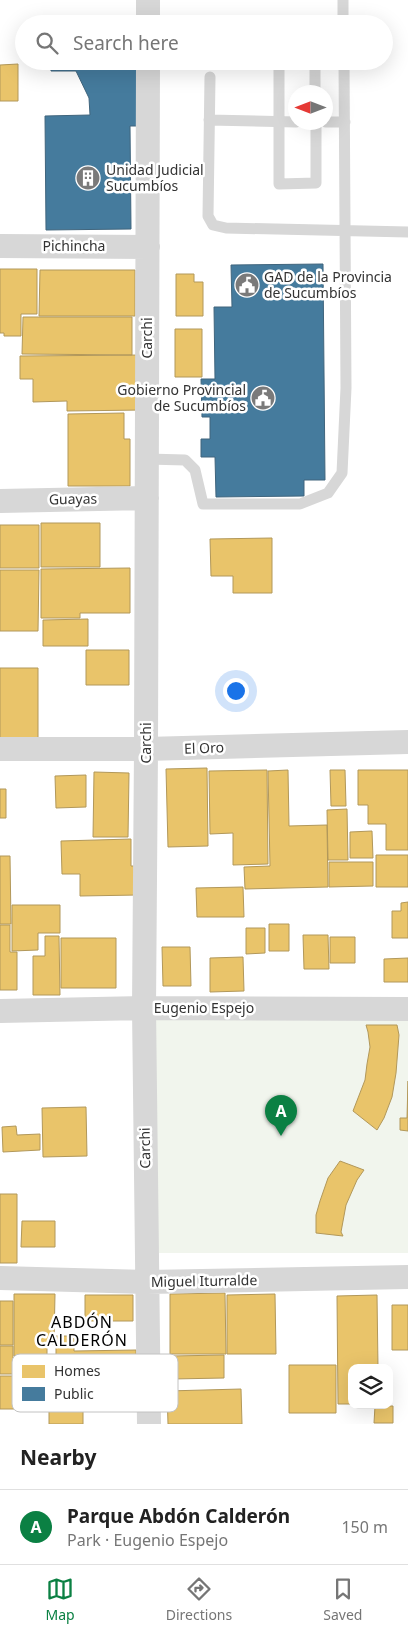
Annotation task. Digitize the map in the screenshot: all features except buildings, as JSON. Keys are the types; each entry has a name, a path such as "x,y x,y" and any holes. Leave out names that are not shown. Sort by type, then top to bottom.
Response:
{"street":[{"path":"148,0 148,15"},
{"name":"Carchi","path":"148,70 144,1008 148,1354"},
{"name":"Pichincha","path":"0,246 148,247"},
{"name":"Guayas","path":"0,501 147,498"},
{"name":"El Oro","path":"0,749 146,749 408,742"},
{"name":"Eugenio Espejo","path":"0,1011 144,1008 408,1009"},
{"name":"Miguel Iturralde","path":"0,1278 147,1282 408,1277"}],"lane":[{"path":"343,0 343,15"},
{"path":"279,70 278,184 316,183 316,130"},
{"path":"315,70 315,85"},
{"path":"147,459 185,460 194,470 203,504 300,504 328,494 342,473 346,388 344,70"},
{"path":"210,77 208,216 212,225 226,228 408,232"},
{"path":"209,120 288,122"},
{"path":"333,122 344,122"}],"shaded area":[{"path":"155,1019 408,1019 408,1253 154,1253"}],"place":[{"name":"Unidad Judicial Sucumbíos","path":"88,178"},
{"name":"GAD de la Provincia de Sucumbíos","path":"247,285"},
{"name":"Gobierno Provincial de Sucumbíos","path":"263,398"},
{"name":"Parque Abdón Calderón","path":"281,1136"}],"district":[{"name":"ABDÓN CALDERÓN","path":"82,1331"}]}
